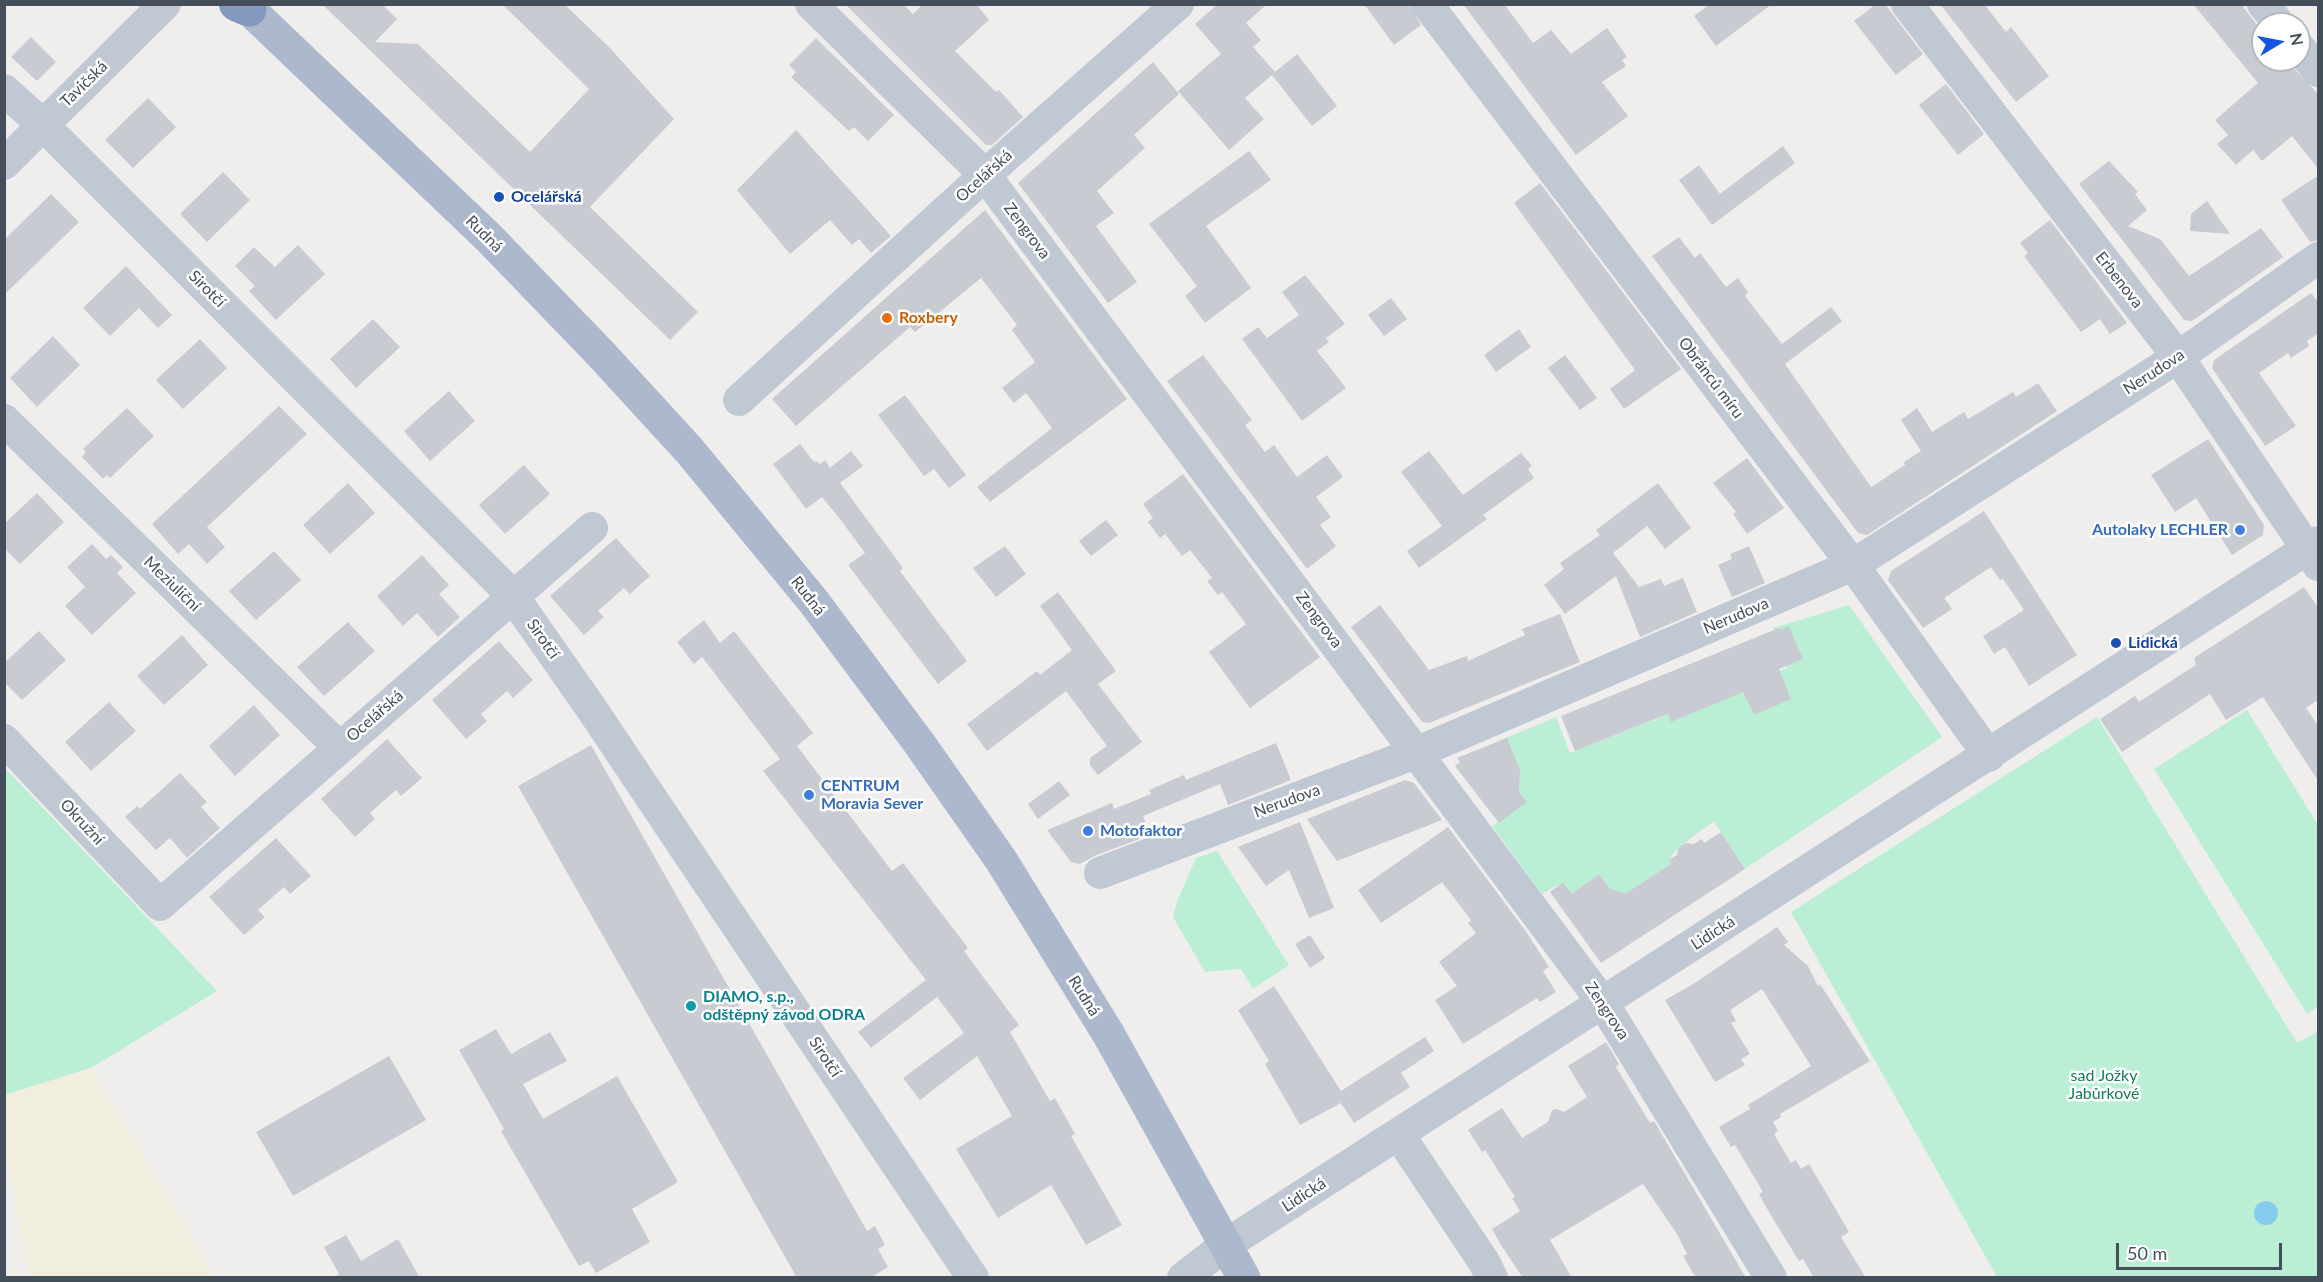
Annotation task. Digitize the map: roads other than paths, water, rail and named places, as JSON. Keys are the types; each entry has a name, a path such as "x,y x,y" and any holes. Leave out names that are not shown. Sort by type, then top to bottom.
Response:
{"main road":[{"name":"Rudná","path":"244,6 489,238 600,353 689,450 814,602 919,743 1001,860 1109,1035 1244,1278"}],"street":[{"name":"Tavičská","path":"4,164 165,4"},
{"name":"Zengrova","path":"812,4 985,175 1418,752 1603,1003 1771,1278"},
{"name":"Ocelářská","path":"739,400 985,175 1178,4"},
{"name":"Obránců míru","path":"1427,4 1853,565 1989,756"},
{"name":"Erbenova","path":"1907,4 2178,357 2314,552"},
{"name":"Sirotčí","path":"4,90 43,125 512,595 591,708 974,1278"},
{"name":"Nerudova","path":"1100,873 1418,752 1853,565 2178,357 2319,258"},
{"name":"Meziuliční","path":"4,420 339,747"},
{"name":"Ocelářská","path":"160,905 512,595 592,528"},
{"name":"Lidická","path":"1183,1278 1227,1244 1989,756 2314,552"},
{"name":"Okružní","path":"4,740 160,905"},
{"path":"1399,1135 1484,1262 1492,1278"}],"water":[{"path":"2266,1201 2271,1202 2277,1208 2277,1218 2271,1224 2266,1225 2261,1224 2255,1218 2254,1213 2255,1208 2261,1202"}],"place":[{"name":"Ocelářská","path":"499,197"},
{"name":"Roxbery","path":"887,318"},
{"name":"Autolaky LECHLER","path":"2240,530"},
{"name":"Lidická","path":"2116,643"},
{"name":"CENTRUM Moravia Sever","path":"809,795"},
{"name":"Motofaktor","path":"1088,831"},
{"name":"DIAMO, s.p., odštěpný závod ODRA","path":"691,1006"}],"park label":[{"name":"sad Jožky Jabůrkové","path":"2104,1085"}]}
